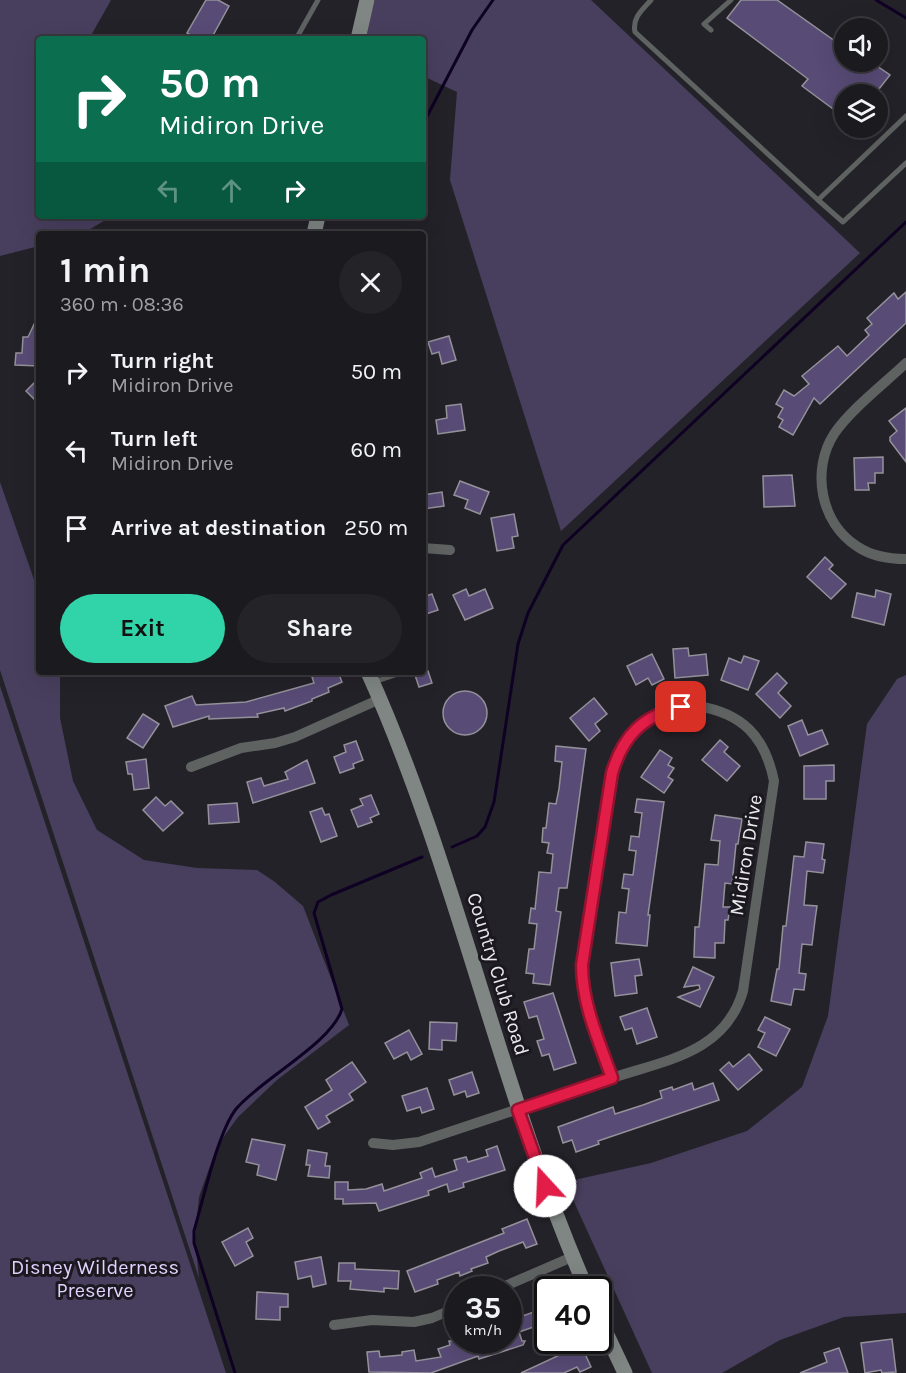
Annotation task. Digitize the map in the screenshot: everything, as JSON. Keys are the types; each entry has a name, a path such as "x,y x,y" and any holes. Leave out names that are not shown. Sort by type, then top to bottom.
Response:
{"street":[{"path":"359,36 367,0"},
{"path":"906,363 835,433 826,451 821,481 827,510 848,541 872,554 890,559 906,559"},
{"path":"426,548 450,550"},
{"name":"Country Club Road","path":"370,677 408,766 439,851 518,1110 581,1276"},
{"path":"191,767 241,748 275,743 295,737 380,699"},
{"name":"Midiron Drive","path":"373,1143 393,1145 419,1142 518,1110 690,1052 706,1043 727,1025 737,1009 743,991 774,781 764,749 755,735 736,718 713,709 681,707 657,714 644,722 628,738 620,751 612,773 582,965 582,984 612,1078"},
{"path":"522,1279 572,1257"},
{"path":"334,1325 372,1320 414,1322 444,1313"},
{"path":"612,1346 625,1373"}],"lane":[{"path":"298,36 318,0"},
{"path":"651,0 634,22 635,32 843,222 906,163"},
{"path":"711,30 704,24 731,0"},
{"path":"818,200 906,116"}],"green space":[{"path":"0,0 111,0 91,36 36,36 36,219 107,219 87,231 36,231 36,247 0,256"},
{"path":"375,0 591,0 860,253 561,531 450,180 457,92 426,77 426,36 366,36"},
{"path":"0,482 36,585 36,675 60,675 60,718 73,781 97,830 144,860 197,868 257,870 275,882 303,906 349,1025 277,1080 238,1117 217,1146 199,1197 195,1239 199,1278 0,670"},
{"path":"906,675 906,1313 844,1317 780,1340 722,1373 652,1373 612,1285 612,1276 608,1276 565,1182 651,1163 747,1131 802,1087 828,1016 867,724 897,679"},
{"name":"Disney Wilderness Preserve","path":"0,686 226,1373 0,1373"}],"building":[{"path":"206,0 218,0 229,6 213,36 192,36 187,33"},
{"path":"741,0 777,0 834,40 834,72 886,72 890,75 883,84 834,84 834,110 802,86 808,79 727,18"},
{"path":"906,292 906,323 820,404 814,398 793,435 779,427 783,420 778,417 783,408 776,404 784,390 794,396 809,384 802,376 838,346 847,356 869,335 865,330 872,324 867,318 894,293 898,299"},
{"path":"36,320 36,366 15,365 16,353 22,353 23,337 28,337"},
{"path":"449,336 456,360 442,364 439,352 432,354 428,342"},
{"path":"36,381 36,401 26,391"},
{"path":"461,404 465,430 438,434 436,420 447,418 446,406"},
{"path":"906,408 906,462 890,441 890,437 897,431 889,421"},
{"path":"883,457 883,473 875,473 875,483 868,483 869,490 855,490 854,458"},
{"path":"792,475 795,506 764,507 763,476"},
{"path":"460,481 489,492 480,514 465,508 468,500 454,495"},
{"path":"442,492 444,506 426,509 426,495"},
{"path":"514,514 518,536 512,537 514,548 497,551 491,518"},
{"path":"825,557 833,565 829,569 846,584 831,599 807,577"},
{"path":"466,589 469,596 485,589 493,608 465,620 453,595"},
{"path":"876,590 891,594 884,625 852,617 857,593 875,597"},
{"path":"432,594 438,610 426,614 426,596"},
{"path":"688,648 689,656 706,654 708,675 675,678 673,649"},
{"path":"652,654 664,679 652,685 648,678 636,685 627,666"},
{"path":"744,656 759,661 748,690 721,680 729,658 741,663"},
{"path":"428,671 432,683 419,687 415,675 426,675"},
{"path":"777,673 787,683 778,693 791,706 780,718 756,694"},
{"path":"339,675 342,682 328,688 329,692 312,701 285,711 284,708 257,714 258,717 209,719 209,716 173,727 165,706 192,696 196,705 246,702 314,683 312,677"},
{"path":"465,691 480,698 487,713 480,728 465,735 450,728 443,713 450,698"},
{"path":"594,698 607,714 595,724 600,731 589,741 570,718"},
{"path":"143,714 159,724 143,748 127,738"},
{"path":"802,720 808,735 822,730 828,744 800,756 788,726"},
{"path":"720,740 728,747 724,752 740,766 727,781 702,760"},
{"path":"356,741 363,760 353,764 354,768 340,773 334,757 346,752 344,745"},
{"path":"556,746 586,749 567,888 559,888 556,911 561,912 550,985 533,983 534,974 526,973 529,949 534,949 537,924 529,923 531,908 535,909 539,872 551,873 553,854 547,853 549,843 542,842 549,803 556,804 559,789 562,762 555,761"},
{"path":"660,750 672,758 668,765 674,768 668,777 673,780 664,793 641,777"},
{"path":"146,759 149,788 134,790 132,774 128,774 126,762"},
{"path":"307,760 315,783 253,803 247,782 261,778 264,786 288,779 285,772"},
{"path":"834,765 834,781 826,781 826,799 804,799 804,766"},
{"path":"371,795 379,814 370,818 372,822 358,827 351,810 363,805 360,799"},
{"path":"156,797 165,806 171,801 183,813 163,831 143,810"},
{"path":"637,799 664,802 648,915 650,915 647,946 616,943 619,912 626,913 629,889 622,888 624,874 633,875 636,851 629,850 631,836 639,837 642,813 635,812"},
{"path":"237,803 239,822 209,824 208,805"},
{"path":"322,808 325,815 329,814 337,836 321,842 310,812"},
{"path":"715,815 742,819 738,844 736,844 732,884 725,883 723,907 730,907 728,920 725,920 724,943 715,943 715,958 694,957 695,927 699,927 705,864 718,865 720,841 711,840"},
{"path":"806,842 824,844 822,859 825,860 823,873 807,871 804,905 817,906 812,945 802,944 799,973 806,974 804,990 794,989 791,1005 771,1001 777,969 779,969 783,926 786,926 794,856 804,857"},
{"path":"639,959 642,975 635,976 637,993 615,996 611,963"},
{"path":"693,967 714,977 700,1007 678,997 700,989 699,985 684,987"},
{"path":"553,993 576,1063 554,1070 549,1054 542,1056 537,1041 544,1039 537,1016 529,1018 524,1002"},
{"path":"647,1008 657,1037 637,1044 632,1028 625,1030 620,1017"},
{"path":"765,1017 790,1029 776,1056 758,1047 765,1033 758,1030"},
{"path":"430,1022 457,1023 456,1041 442,1040 442,1050 429,1049"},
{"path":"409,1030 422,1054 411,1060 407,1052 394,1059 385,1043"},
{"path":"749,1054 762,1070 738,1090 720,1070 729,1062 733,1067"},
{"path":"352,1062 366,1082 349,1094 353,1100 326,1116 330,1122 318,1129 305,1107 332,1090 326,1080"},
{"path":"472,1072 479,1093 467,1097 465,1091 454,1095 449,1080"},
{"path":"692,1083 694,1090 713,1083 719,1100 598,1141 599,1144 576,1152 572,1140 563,1143 558,1127 613,1107 615,1114 643,1105 662,1098 660,1091 672,1087 673,1090"},
{"path":"427,1088 434,1109 422,1113 420,1107 407,1111 402,1096"},
{"path":"252,1139 285,1145 276,1180 257,1175 259,1165 246,1162"},
{"path":"497,1146 505,1170 463,1183 464,1187 449,1192 447,1184 428,1191 429,1195 379,1211 376,1203 343,1204 343,1199 335,1199 335,1182 348,1182 348,1190 366,1189 382,1184 384,1191 422,1178 420,1173 432,1168 435,1177 457,1170 454,1160 466,1157 468,1162 488,1156 486,1150"},
{"path":"308,1150 327,1153 325,1166 330,1166 329,1178 308,1176 310,1165 306,1165"},
{"path":"527,1219 537,1244 526,1248 523,1242 499,1251 486,1257 488,1263 471,1269 472,1271 460,1276 459,1272 444,1276 437,1280 438,1284 415,1292 407,1271 504,1233 502,1229"},
{"path":"248,1228 253,1238 246,1242 253,1256 235,1266 222,1242"},
{"path":"321,1257 326,1284 313,1287 311,1276 298,1279 295,1262"},
{"path":"339,1263 355,1263 355,1269 399,1271 398,1289 384,1288 384,1292 350,1289 351,1281 338,1281"},
{"path":"257,1292 288,1294 288,1307 280,1307 280,1320 256,1319"},
{"path":"534,1312 534,1327 522,1331 522,1316"},
{"path":"892,1339 896,1372 882,1373 881,1370 865,1373 861,1343"},
{"path":"444,1347 444,1354 495,1354 479,1359 478,1356 431,1373 369,1372 367,1352 379,1351 380,1357 402,1355 402,1352 414,1350 416,1361 441,1357 438,1349"},
{"path":"839,1348 848,1373 800,1373 827,1362 824,1353"},
{"path":"562,1354 585,1354 591,1367 580,1372 577,1367 564,1373 521,1373"}],"waterway":[{"path":"426,118 472,30 493,0"},
{"path":"876,0 906,18"},
{"path":"452,847 477,836 485,827 494,802 518,644 528,613 563,545 906,222"},
{"path":"235,1373 194,1243 194,1231 206,1185 223,1133 236,1109 324,1035 342,1009 314,913 318,902 422,857"}],"route":[{"path":"545,1186 518,1110 612,1078 586,1002 582,984 582,965 616,758 628,738 644,722 657,714 681,707"}]}
